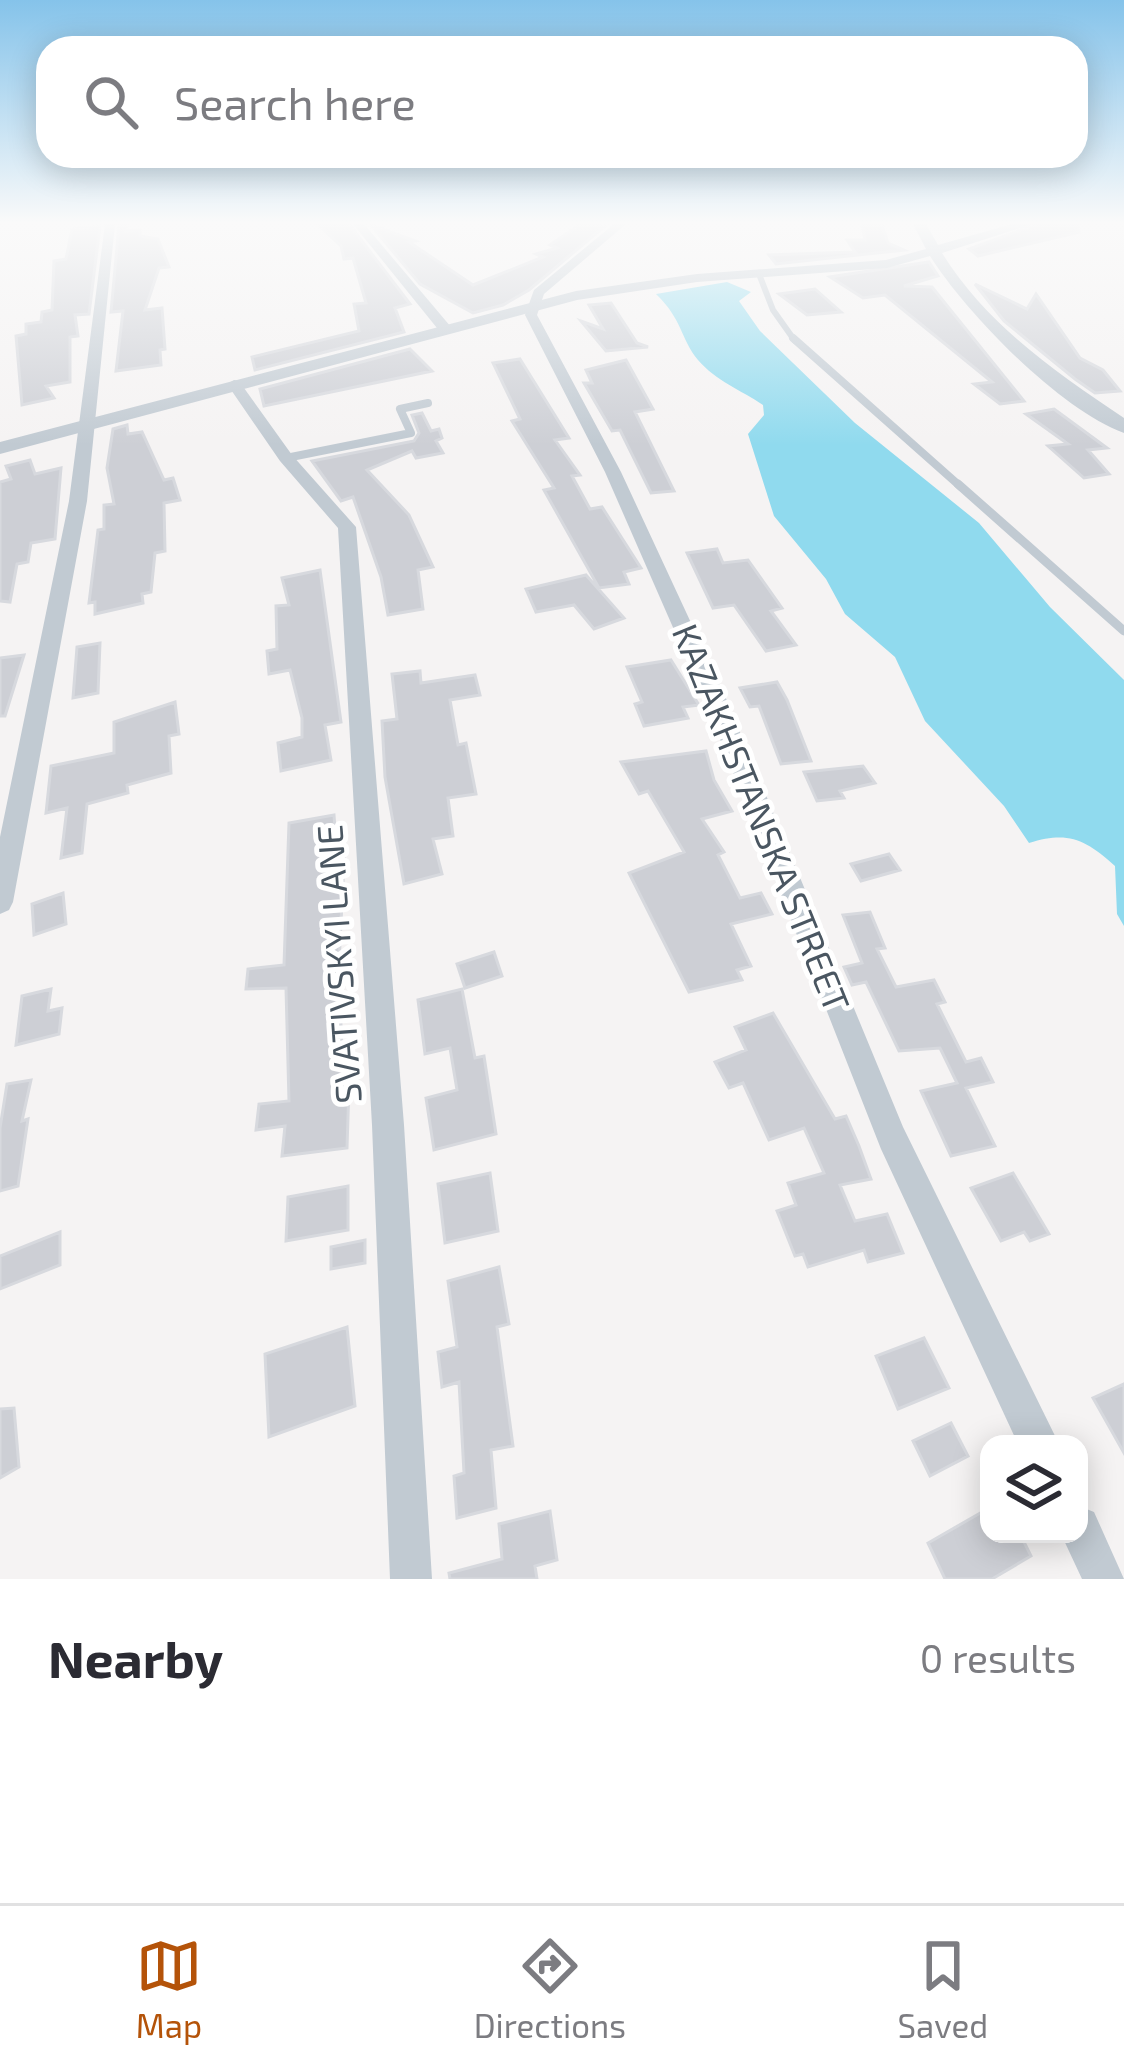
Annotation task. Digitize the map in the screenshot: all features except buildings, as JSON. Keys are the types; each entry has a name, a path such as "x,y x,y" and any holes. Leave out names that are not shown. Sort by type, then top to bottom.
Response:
{"street":[{"path":"0,902 74,524 99,298"},
{"path":"419,298 446,330"},
{"path":"533,305 536,298"},
{"path":"0,448 568,298"},
{"path":"965,298 978,316 1036,367 1124,427"},
{"name":"KAZAKHSTANSKA STREET","path":"533,305 536,329 613,472 714,696 892,1138 1035,1435"},
{"name":"SVATIVSKYI LANE","path":"234,384 286,458 347,527 354,579 411,1579"},
{"path":"1087,1543 1104,1579"}],"lane":[{"path":"768,298 795,341 1124,631"},
{"path":"286,458 412,433 400,410 428,403"}],"water":[{"path":"659,298 743,298 739,301 760,331 855,423 979,523 1050,607 1124,680 1124,926 1117,914 1115,866 1075,840 1029,843 1004,806 925,721 895,657 845,614 826,579 774,516 748,434 764,415 763,405 705,367"}]}
